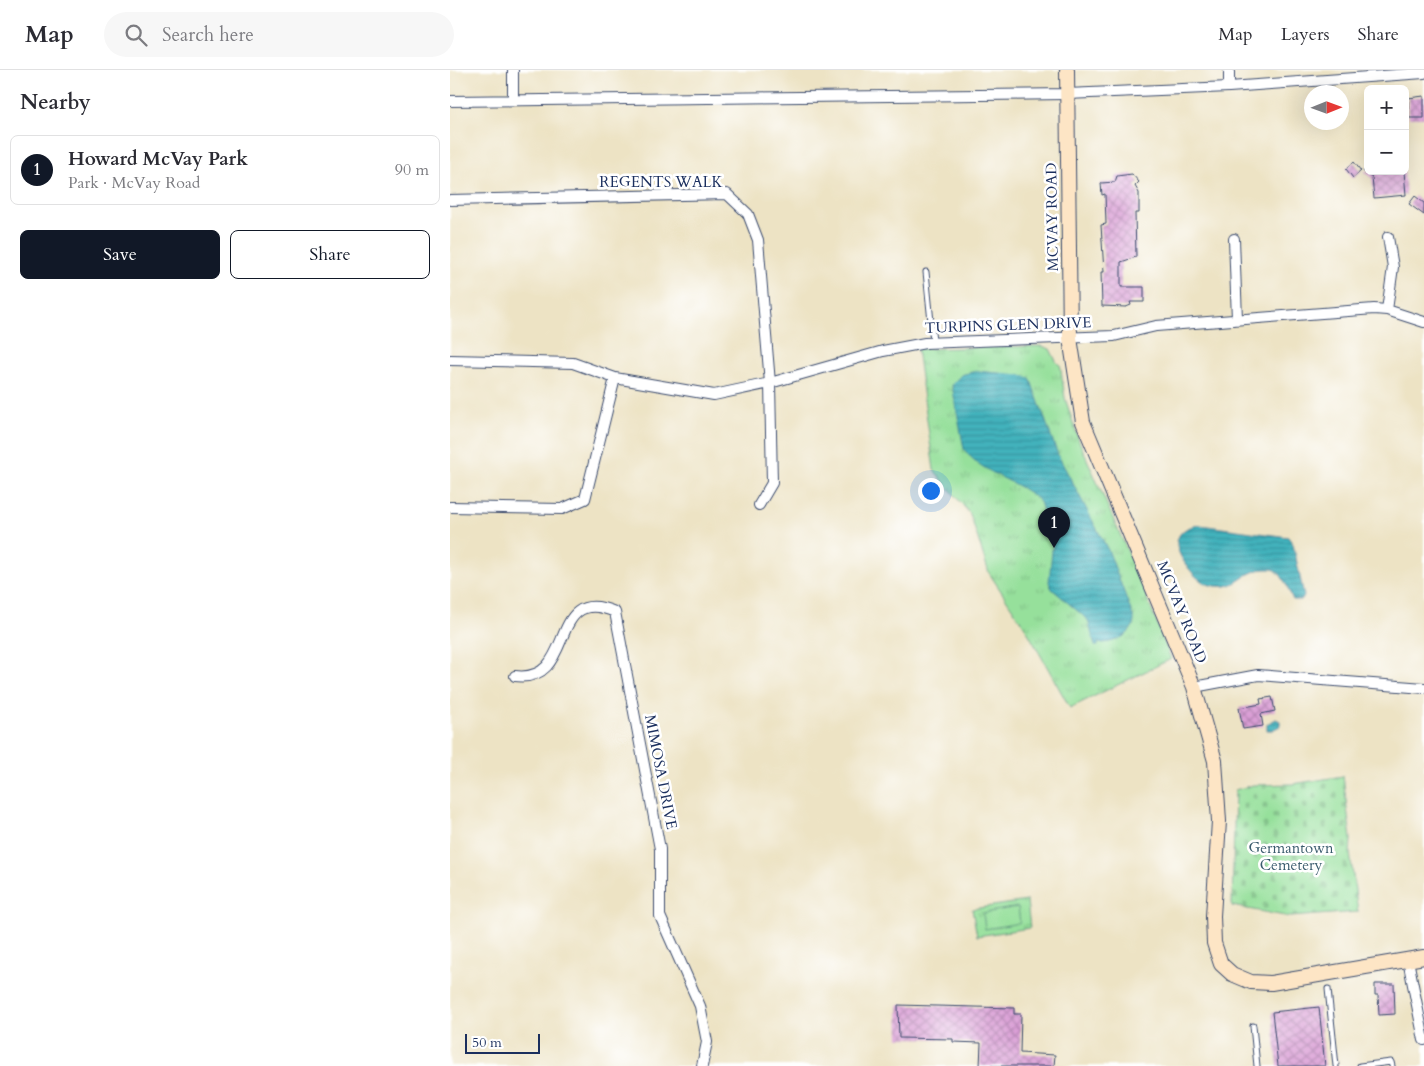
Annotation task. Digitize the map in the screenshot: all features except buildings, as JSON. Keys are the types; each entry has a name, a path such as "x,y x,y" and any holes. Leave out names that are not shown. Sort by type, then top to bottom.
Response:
{"street":[{"path":"513,70 513,100"},
{"name":"MCVAY ROAD","path":"1067,70 1070,338 1084,422 1194,687 1215,761 1219,821 1213,916 1214,943 1220,964 1232,974 1251,982 1271,983 1424,956"},
{"path":"1228,70 1229,87"},
{"path":"450,101 1067,94 1229,87 1424,73"},
{"name":"REGENTS WALK","path":"450,200 727,194 748,214 758,240 770,383 772,483 759,505"},
{"path":"1387,310 1393,268 1388,236"},
{"path":"1234,239 1237,319"},
{"name":"TURPINS GLEN DRIVE","path":"450,360 573,363 615,378 714,395 770,383 884,351 933,342 1114,336 1156,326 1387,310 1424,322"},
{"path":"450,507 562,509 585,499 615,378"},
{"name":"MIMOSA DRIVE","path":"515,676 525,677 537,672 548,664 560,645 571,616 578,610 601,606 615,612 660,849 660,916 700,1006 707,1042 702,1066"},
{"path":"1194,687 1258,675 1424,688"},
{"path":"1408,960 1422,1016 1424,1040"}],"lane":[{"path":"926,272 933,342"},
{"path":"1328,989 1336,1066"},
{"path":"1253,1026 1257,1066"},
{"path":"1360,1066 1391,1062 1392,1066"}],"green space":[{"path":"1042,346 1050,349 1057,363 1060,364 1065,398 1079,441 1138,575 1171,659 1070,708 1026,629 989,573 970,514 934,470 917,349"},
{"name":"Germantown Cemetery","path":"1343,776 1358,912 1290,917 1232,906 1235,790 1253,785 1293,784"},
{"path":"1027,901 1030,928 977,936 972,909"},
{"path":"1018,907 1020,923 985,929 983,913"}],"water":[{"path":"976,371 1021,375 1030,378 1058,455 1109,552 1134,619 1131,630 1122,637 1110,642 1098,643 1098,646 1095,646 1088,620 1052,589 1049,582 1053,541 1040,502 1022,488 981,465 964,449 952,385 961,375"},
{"path":"1200,525 1288,537 1293,544 1304,596 1301,600 1293,600 1282,577 1275,570 1271,569 1255,571 1226,586 1214,586 1203,582 1184,563 1177,543 1179,535 1184,530"},
{"path":"1276,719 1280,721 1280,726 1267,730 1267,724"}],"place":[{"name":"Howard McVay Park","path":"1054,548"}]}
